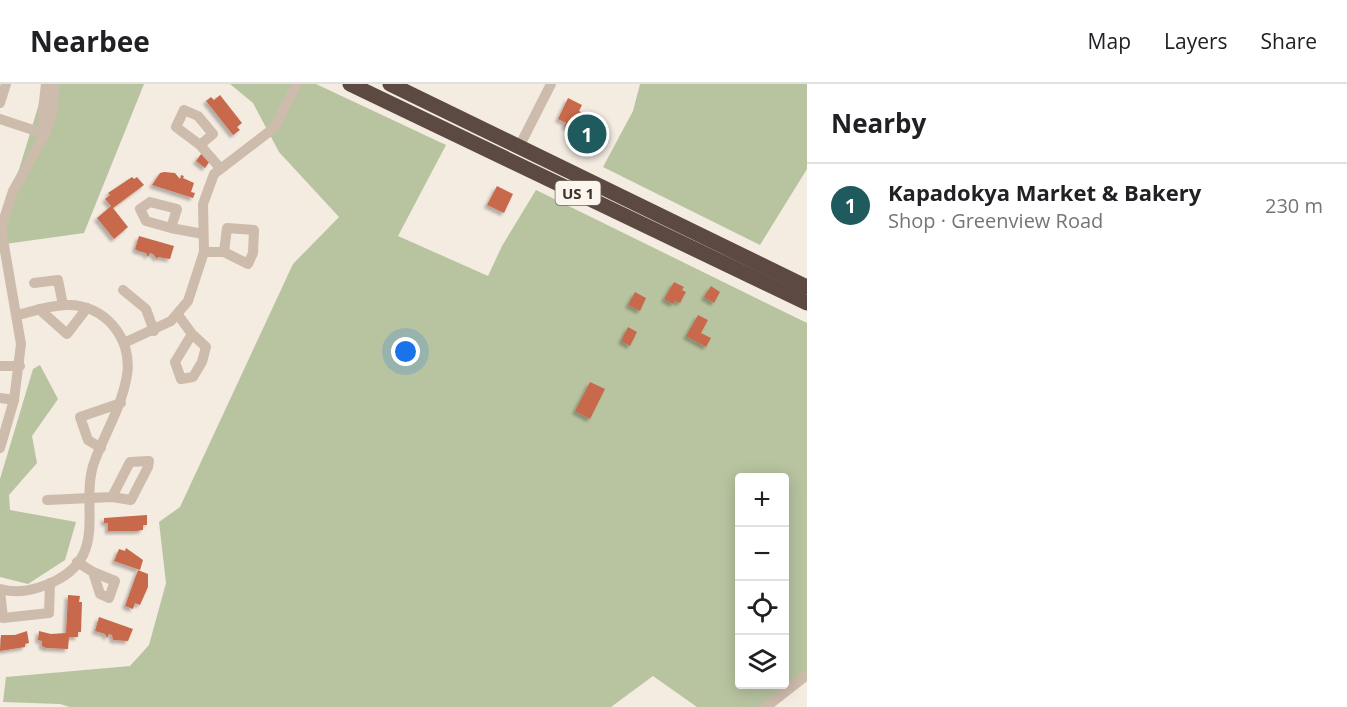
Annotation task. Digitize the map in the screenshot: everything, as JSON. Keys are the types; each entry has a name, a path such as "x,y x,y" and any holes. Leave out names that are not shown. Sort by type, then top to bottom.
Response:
{"highway":[{"name":"US 1","path":"350,84 807,303"},
{"name":"US 1","path":"390,84 807,287"}],"street":[{"path":"0,103 6,84"},
{"path":"45,134 42,119 46,84"},
{"path":"0,448 14,400 21,344 18,315 0,228 13,191 51,119 55,84"},
{"path":"124,343 154,331 178,315 195,287 204,252 203,204 214,174 274,128 297,84"},
{"path":"519,147 551,84"},
{"path":"0,119 45,134"},
{"path":"200,145 220,168"},
{"path":"171,228 203,234"},
{"path":"204,252 224,252"},
{"path":"34,284 58,280 63,305"},
{"path":"123,290 146,309 154,331"},
{"path":"18,315 63,305 87,308 109,321 124,343 128,367 121,403 91,475 90,538 77,562 69,571 50,584 25,591 0,590 3,618 49,613 50,584"},
{"path":"39,309 68,334 87,308"},
{"path":"178,315 192,334"},
{"path":"0,366 20,366"},
{"path":"0,398 14,400"},
{"path":"101,448 88,440 80,417 121,403"},
{"path":"47,500 112,498"},
{"path":"77,562 93,572"},
{"path":"766,707 807,675"}],"green space":[{"path":"45,84 144,84 84,233 5,244 4,219"},
{"path":"230,84 316,84 446,145 398,236 488,276 502,246 536,190 807,323 807,674 789,688 789,473 735,473 735,689 788,689 766,707 697,707 653,676 611,707 70,707 60,704 3,702 6,677 130,666 149,645 166,583 159,522 180,507 293,264 339,217 279,152 253,103"},
{"path":"640,84 807,84 807,169 760,245 603,167 633,111"},
{"path":"40,365 58,399 32,436 37,463 9,495 10,510 76,522 65,560 28,584 0,577 0,479 33,369"}],"building":[{"path":"220,95 242,123 237,127 240,130 233,135 206,101 211,97 214,100"},
{"path":"568,98 582,105 579,111 603,123 595,140 564,126 566,123 558,119"},
{"path":"201,154 210,161 205,168 196,161"},
{"path":"160,173 175,173 180,179 181,175 184,176 183,178 194,183 191,192 195,193 193,198 152,185"},
{"path":"132,177 134,179 137,177 144,185 113,208 128,227 114,239 97,218 111,206 105,199 110,195 108,193"},
{"path":"497,186 513,194 504,213 487,205"},
{"path":"139,236 174,246 170,259 158,257 157,259 150,253 148,257 146,253 135,249"},
{"path":"674,282 684,287 682,290 686,292 680,303 675,301 673,304 664,299"},
{"path":"711,286 720,292 714,303 704,297"},
{"path":"635,292 646,298 640,311 628,305"},
{"path":"698,315 708,320 701,333 711,338 706,347 686,336"},
{"path":"628,327 637,332 630,346 621,341"},
{"path":"590,382 605,389 590,419 575,411"},
{"path":"147,515 147,525 143,525 143,530 108,531 108,523 104,523 104,518"},
{"path":"126,548 143,560 140,570 114,561 119,549 125,551"},
{"path":"138,570 148,574 148,587 140,605 135,603 133,609 125,606"},
{"path":"68,595 80,596 79,602 82,602 81,632 78,632 78,637 69,637 68,649 46,648 42,646 42,641 38,640 39,631 51,634 66,633"},
{"path":"99,617 133,629 128,641 113,640 112,635 109,634 107,638 105,634 95,631"},
{"path":"27,631 29,643 25,644 25,647 0,651 1,635 15,635"}],"place":[{"name":"Kapadokya Market & Bakery","path":"587,134"}]}
